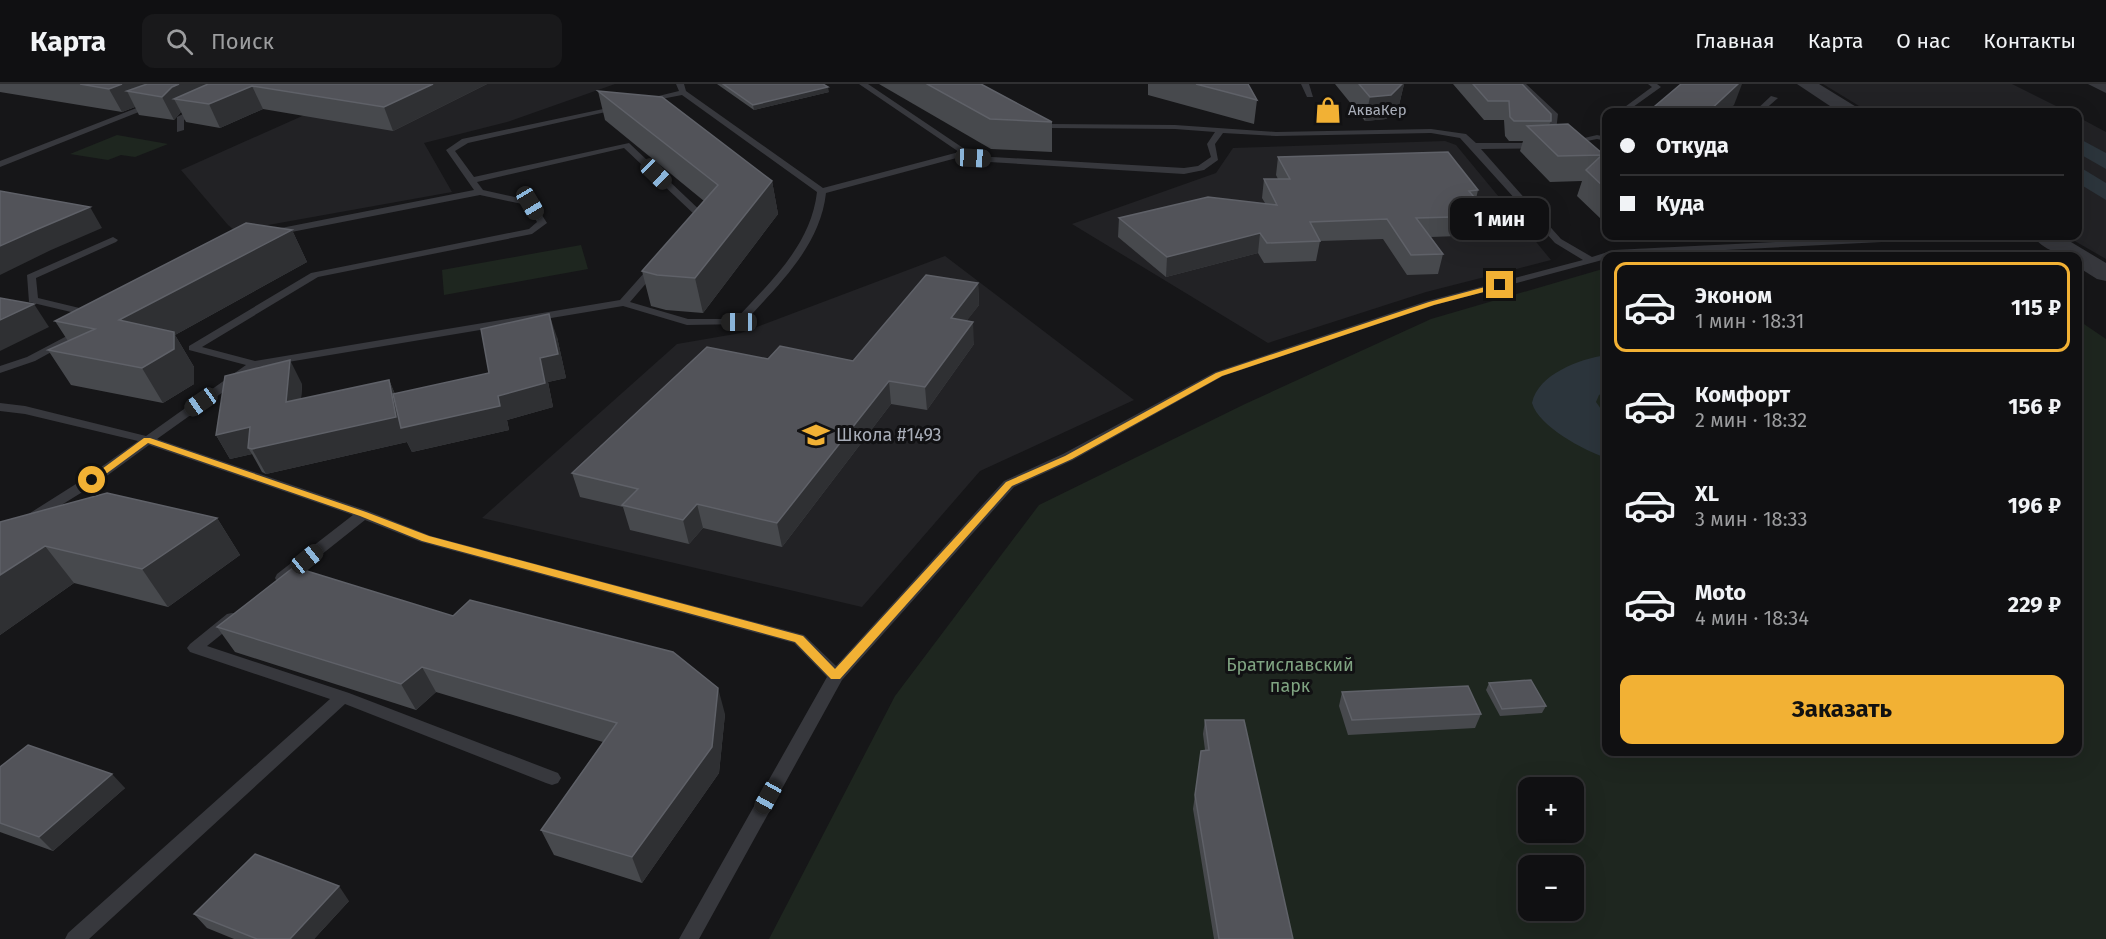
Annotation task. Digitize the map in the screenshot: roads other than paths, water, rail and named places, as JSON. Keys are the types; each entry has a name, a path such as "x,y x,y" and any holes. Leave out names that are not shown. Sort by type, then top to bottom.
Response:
{"street":[{"path":"1806,84 1845,108"},
{"path":"2095,84 2106,89"},
{"path":"2052,240 2071,252"},
{"path":"2082,259 2104,272"}],"lane":[{"path":"863,84 973,158 1184,171 1202,168 1215,158 1210,144 1220,131"},
{"path":"1305,84 1310,95"},
{"path":"1522,84 1554,114 1551,146"},
{"path":"1628,108 1657,87 1653,84"},
{"path":"637,102 681,88 822,191"},
{"path":"1763,108 1774,98"},
{"path":"0,164 163,101"},
{"path":"480,192 474,180 450,150 465,141 626,105"},
{"path":"180,130 180,119 208,106"},
{"path":"1028,116 1049,126 1175,128 1276,134 1431,131 1463,136 1558,241 1589,259"},
{"path":"1597,137 1602,131"},
{"path":"1474,146 1551,146 1597,137 1602,139"},
{"path":"474,180 626,145 701,216 685,234"},
{"path":"822,191 965,153"},
{"path":"262,237 297,227 480,192 530,203 542,223 532,231 315,275 193,348 255,364 622,303 687,322 739,322 796,259 822,207 822,191"},
{"path":"0,370 31,359 107,318 33,300 31,277 113,240"},
{"path":"1626,252 1764,240"},
{"path":"689,939 836,676 1009,484 1068,458 1219,374 1431,303 1569,267 1602,256"},
{"path":"622,303 661,261"},
{"path":"0,538 92,480 255,364"},
{"path":"0,406 147,440 363,514 426,539 799,639 836,676"},
{"path":"269,588 363,514"},
{"path":"241,611 195,648 343,697 552,778"},
{"path":"75,939 343,697"}],"place":[{"name":"АкваКер","path":"1328,110"},
{"name":"Школа #1493","path":"816,435"}],"park label":[{"name":"Братиславский парк","path":"1290,675"}]}
